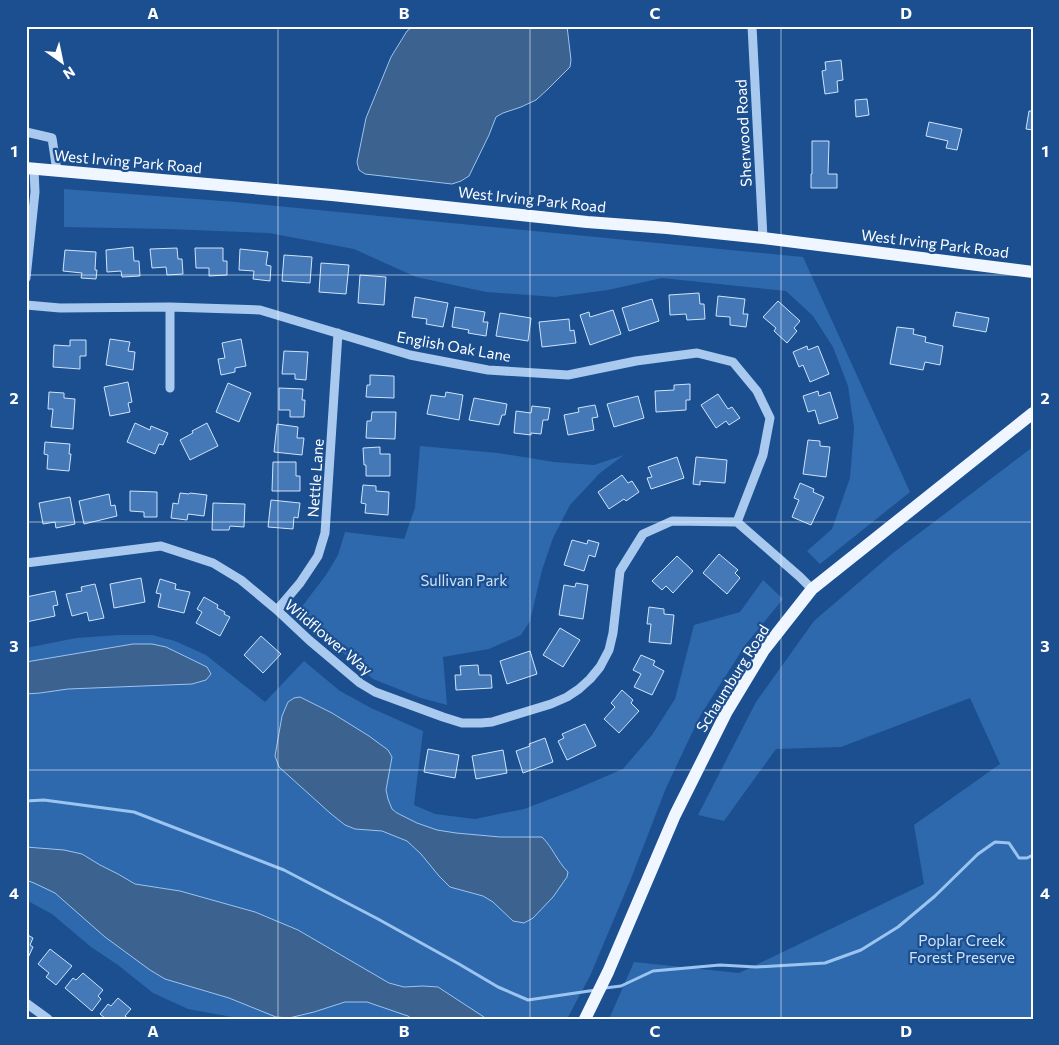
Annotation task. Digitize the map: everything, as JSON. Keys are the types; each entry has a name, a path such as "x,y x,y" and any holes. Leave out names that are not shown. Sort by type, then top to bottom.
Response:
{"main road":[{"name":"West Irving Park Road","path":"30,168 340,196 587,222 667,228 763,238 1033,272"},
{"name":"Schaumburg Road","path":"585,1019 631,920 675,815 726,713 764,650 812,589 1033,413"}],"street":[{"name":"Sherwood Road","path":"752,26 763,238"},
{"path":"26,132 52,138 57,170"},
{"path":"26,278 35,192 30,168"},
{"name":"English Oak Lane","path":"26,305 60,308 260,310 410,355 488,370 568,375 636,361 697,353 733,362 757,391 770,418 763,455 737,522"},
{"path":"170,308 170,388"},
{"name":"Nettle Lane","path":"277,610 300,583 318,556 325,533 338,333"},
{"name":"Wildflower Way","path":"26,563 161,546 213,563 241,580 360,684 443,718 462,723 481,724 550,704 567,697 590,679 600,667 613,633 620,571 643,534 672,521 737,522"},
{"path":"737,522 812,589"},
{"path":"26,1004 48,1019"}],"green space":[{"path":"64,189 235,202 803,257 910,492 820,564 807,551 832,529 850,478 854,428 848,386 833,347 813,316 786,291 662,278 608,290 555,297 486,292 416,277 354,249 269,233 64,227"},
{"name":"Sullivan Park","path":"420,446 498,453 554,462 594,465 624,455 600,473 570,505 553,538 542,570 530,621 521,635 489,649 443,657 447,705 421,698 373,679 297,613 326,575 338,555 345,532 404,539 415,508"},
{"name":"Poplar Creek Forest Preserve","path":"1033,447 1033,1019 609,1019 634,962 739,973 924,884 914,825 1000,764 970,698 841,747 776,749 724,821 698,815 756,702 814,621 893,553"},
{"path":"763,580 783,599 746,644 700,716 666,788 590,976 567,1019 236,1019 188,1009 153,993 118,965 91,947 52,914 26,900 26,648 76,638 152,635 175,641 206,655 265,702 304,661 340,691 371,708 423,731 414,805 435,814 475,819 524,809 623,769 652,735 675,699 694,625 740,612"}],"shaded area":[{"path":"414,26 567,26 571,60 570,67 536,100 496,117 469,176 452,184 365,174 359,170 357,162 366,118 391,57 407,31"},
{"path":"133,644 152,644 166,647 207,667 211,674 206,680 192,684 68,689 26,694 26,662"},
{"path":"300,697 332,713 388,750 392,757 386,790 392,809 397,813 437,830 500,837 542,837 568,872 567,877 553,897 533,918 524,923 513,921 493,902 483,896 450,887 407,841 382,831 355,829 345,825 279,767 275,756 282,716 288,702"},
{"path":"26,847 64,850 82,854 135,884 180,891 255,912 298,930 389,983 404,987 438,987 487,1019 412,1019 367,1002 345,1002 289,1018 276,1017 229,998 165,979 105,937 55,893 26,880"}],"building":[{"path":"841,60 843,80 837,81 838,92 825,94 822,71 826,70 825,62"},
{"path":"867,99 869,115 856,117 855,100"},
{"path":"1029,111 1033,111 1033,130 1026,129"},
{"path":"929,122 962,129 957,150 946,148 948,141 926,136"},
{"path":"812,141 829,141 828,174 837,174 837,188 811,188"},
{"path":"133,247 134,261 139,261 140,276 122,277 121,271 107,272 106,250"},
{"path":"177,248 178,259 182,259 183,274 167,275 166,267 152,268 150,249"},
{"path":"195,248 223,248 223,261 227,261 227,275 209,276 209,268 196,268"},
{"path":"240,249 268,252 266,265 271,266 270,281 253,279 254,271 239,270"},
{"path":"65,250 96,252 96,279 81,278 82,273 63,271"},
{"path":"284,255 312,257 310,283 282,281"},
{"path":"321,263 349,265 346,294 319,292"},
{"path":"360,275 386,277 384,305 358,303"},
{"path":"699,293 700,304 704,304 705,319 687,320 686,314 670,315 669,295"},
{"path":"718,296 745,299 743,314 748,314 746,327 730,325 730,317 716,316"},
{"path":"415,297 448,303 443,327 426,324 427,319 412,317"},
{"path":"652,299 659,321 629,331 622,308"},
{"path":"778,301 800,321 794,328 797,331 787,343 774,331 776,328 763,317"},
{"path":"455,307 485,312 483,322 488,322 486,336 468,333 469,330 452,327"},
{"path":"613,310 621,334 590,345 580,315 589,312 590,317"},
{"path":"956,312 989,318 986,332 953,326"},
{"path":"500,313 531,318 528,341 496,336"},
{"path":"569,319 570,331 574,330 576,343 542,347 539,322"},
{"path":"897,327 914,329 913,334 926,337 925,342 943,346 940,365 925,362 923,370 890,364"},
{"path":"110,339 130,342 128,351 135,352 133,370 106,365"},
{"path":"241,339 246,366 235,368 235,372 221,375 218,359 225,358 222,343"},
{"path":"70,340 86,340 86,356 80,356 80,369 53,367 54,345 70,346"},
{"path":"807,346 808,350 818,346 829,374 810,382 803,365 799,367 793,352"},
{"path":"284,351 308,352 306,380 295,379 295,374 282,374"},
{"path":"370,375 394,376 394,398 366,397 367,385 370,385"},
{"path":"128,382 132,402 128,403 130,412 110,416 104,387"},
{"path":"228,383 251,393 239,422 216,412"},
{"path":"690,384 690,400 686,400 686,410 656,412 655,391 674,390 674,385"},
{"path":"279,388 303,389 302,400 305,400 304,417 290,417 290,410 279,410"},
{"path":"818,391 819,396 830,392 838,418 819,424 815,410 808,412 803,396"},
{"path":"49,392 64,393 64,398 75,399 73,429 51,427 53,409 48,409"},
{"path":"446,392 463,395 459,420 427,414 431,395 445,397"},
{"path":"718,394 728,409 732,407 740,418 729,425 726,421 716,428 701,405"},
{"path":"638,396 644,418 614,427 607,404"},
{"path":"474,398 507,404 505,415 502,415 499,425 469,420"},
{"path":"595,405 598,417 592,418 594,430 568,435 564,415 579,412 578,408"},
{"path":"532,406 550,408 548,420 543,420 541,434 514,433 516,411 531,413"},
{"path":"372,412 396,412 395,439 366,438 367,421 371,421"},
{"path":"135,423 150,430 151,426 168,433 163,445 159,444 155,454 127,442"},
{"path":"207,423 218,446 190,460 180,440"},
{"path":"277,424 298,427 297,438 304,438 302,455 274,452"},
{"path":"808,440 820,441 820,446 830,447 826,477 803,474"},
{"path":"45,442 70,444 69,471 47,469 48,455 44,454"},
{"path":"380,447 380,454 390,454 390,476 366,476 363,448"},
{"path":"677,457 684,478 651,489 647,478 652,477 648,467"},
{"path":"696,457 727,460 725,483 700,481 700,485 693,484"},
{"path":"273,462 296,462 296,476 300,476 300,491 272,491"},
{"path":"622,475 628,483 632,481 639,492 609,509 598,492"},
{"path":"800,483 814,489 813,492 824,497 811,525 792,517 799,500 794,498"},
{"path":"363,485 376,486 376,491 389,492 388,515 365,513 366,504 361,503"},
{"path":"130,491 157,492 157,517 144,517 144,512 130,511"},
{"path":"180,493 207,495 204,516 188,514 187,520 171,518 173,503 178,504"},
{"path":"109,494 111,506 115,505 117,516 84,524 79,501"},
{"path":"70,497 75,524 56,528 55,522 43,524 39,503"},
{"path":"271,500 300,503 298,518 294,517 293,529 268,527"},
{"path":"213,503 245,504 244,527 230,526 229,530 212,530"},
{"path":"572,540 587,544 588,540 599,543 595,557 589,555 584,571 564,565"},
{"path":"719,554 738,570 735,573 740,578 727,594 703,573"},
{"path":"677,556 693,571 673,593 666,586 662,590 652,581"},
{"path":"141,578 145,602 114,608 110,584"},
{"path":"160,579 176,584 175,589 190,592 184,613 158,607 161,594 156,593"},
{"path":"576,583 588,585 583,619 559,615 564,585 575,587"},
{"path":"95,584 104,618 89,621 87,612 72,616 66,594 82,591 81,587"},
{"path":"55,591 58,605 53,606 55,616 26,622 26,597"},
{"path":"204,597 218,605 217,608 230,617 220,636 196,623 202,612 197,609"},
{"path":"649,607 664,609 664,614 674,615 671,644 649,642 651,624 647,624"},
{"path":"560,628 580,640 563,667 543,655"},
{"path":"261,636 281,654 263,673 244,655"},
{"path":"530,651 537,674 507,684 500,661"},
{"path":"641,655 655,661 653,665 664,671 652,695 634,687 641,674 633,670"},
{"path":"478,665 479,675 491,675 492,688 456,690 455,675 461,675 460,666"},
{"path":"622,690 633,700 631,703 639,711 619,733 604,719 615,707 611,703"},
{"path":"585,724 596,746 567,760 558,741 564,738 562,734"},
{"path":"545,738 553,762 523,773 516,751"},
{"path":"428,749 459,755 455,778 424,772"},
{"path":"503,750 507,773 476,779 472,756"},
{"path":"26,934 33,938 30,945 33,947 27,960 26,960"},
{"path":"50,949 72,966 56,985 46,977 49,973 38,964"},
{"path":"83,973 103,990 98,996 101,999 92,1011 65,988 73,978 76,980"},
{"path":"118,998 131,1009 125,1016 129,1019 106,1019 100,1014 108,1004 111,1006"}],"waterway":[{"path":"26,801 44,800 134,812 284,870 378,919 498,987 528,1000 596,990"},
{"path":"605,988 621,986 653,971 720,965 756,967 825,963 861,950 898,927 935,896 978,854 995,842 1009,843 1019,858 1027,858 1033,855"}]}
